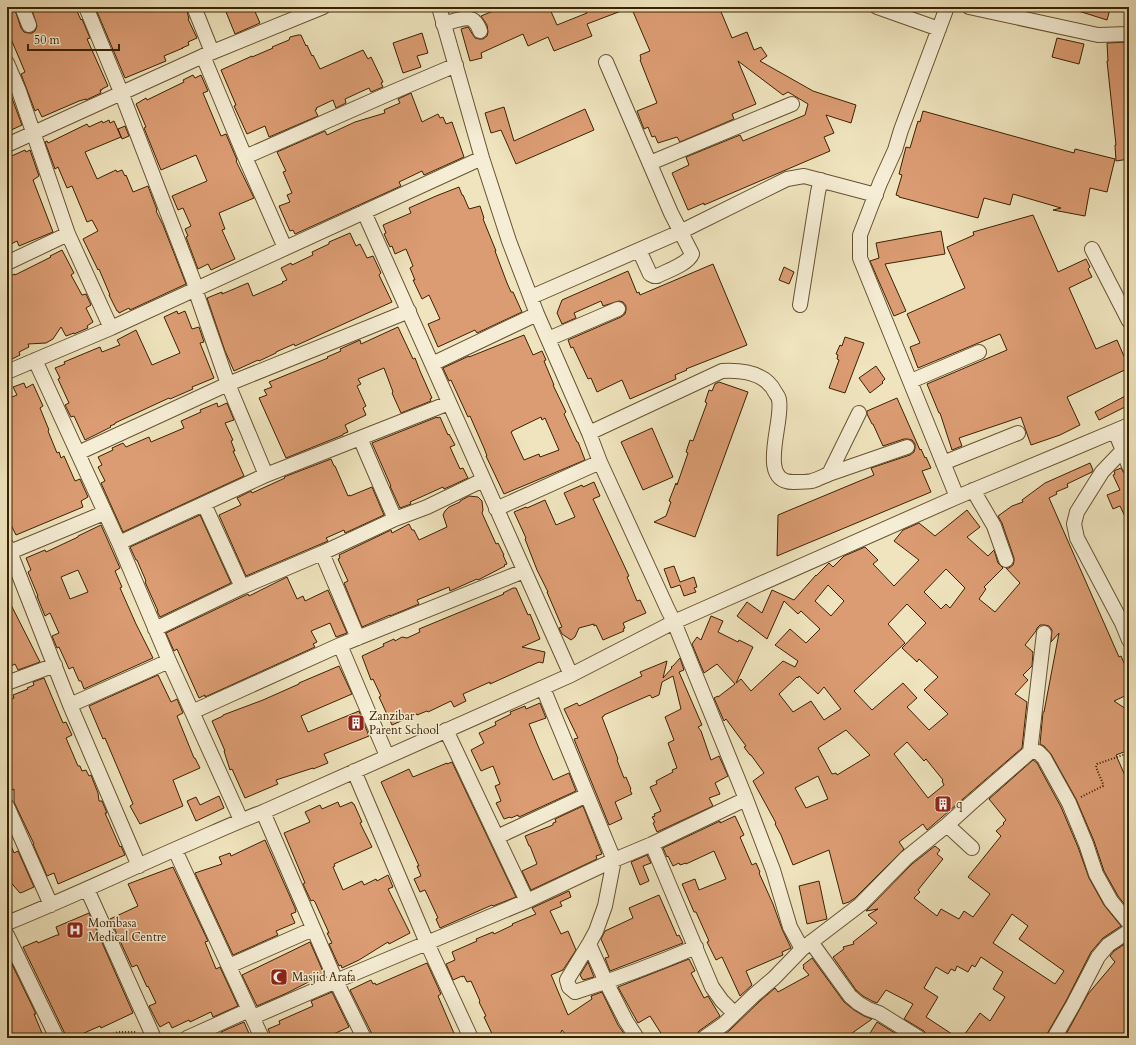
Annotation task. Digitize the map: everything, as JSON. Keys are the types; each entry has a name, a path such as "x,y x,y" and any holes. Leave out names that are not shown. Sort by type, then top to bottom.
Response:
{"street":[{"path":"22,7 29,25"},
{"path":"86,7 121,92 194,282 195,289 228,384 266,475"},
{"path":"194,7 208,54 245,157 285,248"},
{"path":"439,7 482,158 509,241 537,314 589,433 600,462 674,622 746,799 773,870 790,926 850,996 858,1003 879,1013 919,1038"},
{"path":"877,7 939,29"},
{"path":"947,7 895,150 860,235 860,258 957,497"},
{"path":"969,7 989,9 1098,35 1129,34"},
{"path":"7,145 121,92 315,8"},
{"path":"443,24 470,18 475,20 480,31"},
{"path":"606,62 680,232 692,254 690,259 684,263 658,276 654,276 650,274 639,250"},
{"path":"7,63 19,91 68,234 111,328"},
{"path":"245,157 456,65"},
{"path":"650,163 792,104"},
{"path":"7,372 111,328 482,158"},
{"path":"531,297 680,232 787,178 804,176 876,195"},
{"path":"800,305 818,192 822,180"},
{"path":"364,212 571,675"},
{"path":"7,263 68,234"},
{"path":"1092,249 1129,321"},
{"path":"548,339 618,309"},
{"path":"78,453 228,384 409,311"},
{"path":"432,364 537,314"},
{"path":"911,381 978,352"},
{"path":"35,360 119,544 168,661 241,820"},
{"path":"589,433 722,371 738,370 754,374 772,385 779,400 780,414 773,460 776,472 782,480 788,482 812,481 907,447"},
{"path":"119,544 266,475 449,402"},
{"path":"830,474 859,413"},
{"path":"7,924 543,688 674,622 957,497 1129,425"},
{"path":"1115,431 1129,466"},
{"path":"944,463 1018,433"},
{"path":"360,438 396,519"},
{"path":"1123,450 1102,472 1077,512 1074,524 1077,538 1122,623 1129,640"},
{"path":"496,509 600,462"},
{"path":"155,629 242,587 322,553 483,480"},
{"path":"974,490 994,526 1006,560"},
{"path":"204,504 242,587"},
{"path":"104,513 8,549 70,705 139,866"},
{"path":"322,553 358,638"},
{"path":"192,712 340,645 524,571"},
{"path":"1030,752 1044,633"},
{"path":"340,645 388,756"},
{"path":"70,705 168,661"},
{"path":"7,683 55,666"},
{"path":"543,688 614,860 605,906 596,931 567,980 569,987 575,992 653,965 696,947"},
{"path":"446,730 527,901"},
{"path":"704,1038 724,1024 806,946 861,904 906,858 947,826 1030,752 1038,752 1044,758 1069,803 1086,844 1096,874 1128,931 1108,945 1098,957 1054,1038"},
{"path":"354,771 427,943 471,1038"},
{"path":"497,837 587,795"},
{"path":"187,1038 336,981 527,901 746,799"},
{"path":"7,806 51,905"},
{"path":"263,812 336,981 364,1038"},
{"path":"947,826 972,848"},
{"path":"652,844 712,987 722,1001 734,1013"},
{"path":"175,850 262,1038"},
{"path":"87,889 152,1035"},
{"path":"229,966 314,929"},
{"path":"7,935 57,1038"},
{"path":"589,944 606,982 626,1021 637,1038"}],"path":[{"path":"1069,803 1102,787 1103,784 1096,767 1097,764 1129,753"},
{"path":"99,1038 119,1032 152,1035"}],"building":[{"path":"7,7 14,7 21,28 24,32 32,33 35,31 37,26 31,7 75,7 90,38 87,39 108,86 100,90 101,93 42,117 38,109 35,111 21,74 25,72 11,39 7,41"},
{"path":"95,7 186,7 188,19 197,38 188,42 189,45 164,56 166,61 125,78"},
{"path":"224,7 253,7 260,23 235,34"},
{"path":"503,7 541,7 543,10 549,7 557,25 587,13 586,11 596,7 629,8 587,24 592,36 554,51 548,37 528,46 523,34 481,53 482,58 470,61 461,29 468,27 475,38 483,39 487,36 488,32 487,25 481,16"},
{"path":"631,7 719,7 732,38 747,32 754,50 761,47 767,56 760,61 813,91 856,105 851,123 826,115 834,133 824,137 830,151 704,205 704,203 688,210 672,173 689,165 686,157 740,135 743,141 805,115 808,104 788,92 783,95 738,61 756,104 732,114 734,119 680,142 677,137 658,143 655,136 652,137 648,127 644,129 637,111 657,103 640,60 640,55 650,51"},
{"path":"1072,7 1100,7 1110,9 1107,20 1072,9"},
{"path":"422,33 428,53 417,56 421,67 403,73 393,43"},
{"path":"301,35 320,69 363,50 368,59 371,57 383,82 381,83 383,87 371,92 369,88 345,99 346,103 336,108 333,100 316,108 317,109 315,110 318,116 269,137 265,126 247,134 234,106 236,105 221,70 273,48 272,47 289,40 290,37"},
{"path":"1057,38 1084,44 1079,64 1052,57"},
{"path":"1129,42 1129,77 1126,77 1129,105 1129,159 1116,161 1116,145 1107,61 1107,43"},
{"path":"193,75 195,78 201,75 208,91 203,93 221,136 226,134 237,160 236,161 254,198 219,213 225,229 222,230 235,259 211,270 208,264 198,269 186,237 188,236 185,229 191,226 183,208 178,210 172,196 207,181 196,155 161,170 144,128 146,127 136,104 146,98 147,100 184,82 183,80"},
{"path":"7,85 22,125 7,132"},
{"path":"411,93 422,122 438,114 440,118 443,117 446,124 452,122 464,157 424,175 422,171 399,182 401,186 295,234 293,230 290,231 279,206 290,202 287,195 292,193 283,172 286,171 277,152 325,131 327,135 355,122 385,113 384,110 400,103 398,99"},
{"path":"504,107 514,141 585,109 594,130 516,164 501,130 491,133 485,113"},
{"path":"923,111 1074,153 1075,149 1115,159 1107,192 1090,188 1085,216 1053,210 1061,208 1013,194 1010,205 984,198 978,218 899,197 896,195 902,175 899,174 906,147 910,148 918,121 920,122"},
{"path":"109,120 110,123 114,121 121,137 85,152 97,179 116,170 117,172 122,170 125,176 126,175 133,192 148,186 157,210 156,211 186,284 130,310 129,308 119,313 109,295 99,269 98,270 83,239 98,231 92,220 87,222 72,186 67,188 58,167 55,169 45,142 47,141 48,143 87,124 89,127 102,121 103,123"},
{"path":"125,126 129,136 122,139 118,129"},
{"path":"25,150 26,152 30,150 39,176 33,180 53,232 19,246 17,241 7,246 7,158"},
{"path":"459,187 469,209 480,206 483,219 507,283 522,312 477,333 475,330 438,347 428,324 440,319 429,295 422,299 413,280 415,280 410,268 413,266 406,249 395,254 392,246 390,247 384,234 386,233 383,225 411,213 409,208"},
{"path":"1033,215 1058,272 1086,259 1090,267 1088,269 1092,277 1069,288 1096,349 1117,340 1129,368 1067,397 1080,425 1060,435 1031,445 1021,417 959,438 962,446 952,450 940,413 927,384 1007,350 1000,334 918,368 910,347 920,343 907,314 965,288 947,247 974,235 973,232"},
{"path":"941,231 945,254 885,264 906,311 894,316 870,261 879,258 876,243"},
{"path":"350,233 356,246 360,244 367,258 373,256 381,273 379,275 392,302 295,346 294,344 234,371 225,351 207,298 222,292 222,294 248,283 253,296 283,283 282,282 287,280 281,268 291,263 292,265 313,255 312,252 329,244 329,242"},
{"path":"62,250 74,273 71,275 82,295 86,294 91,305 86,308 93,322 87,326 88,328 66,336 61,327 53,339 46,343 28,344 29,347 19,352 20,355 12,359 10,355 7,356 7,277 15,275"},
{"path":"713,264 747,345 686,369 687,370 675,375 676,379 630,399 622,380 597,392 591,378 588,379 573,347 571,348 568,340 621,317 625,314 626,306 623,302 619,301 603,306 601,301 574,313 576,318 562,324 557,313 562,300 628,271 637,293 639,292 640,295"},
{"path":"784,267 794,272 789,284 779,280"},
{"path":"177,311 178,314 185,311 192,329 199,327 204,342 200,343 214,378 192,387 193,389 170,399 169,398 115,423 110,426 111,427 85,440 74,416 71,417 65,405 69,403 58,379 60,378 55,368 65,364 64,362 100,347 102,352 120,345 117,340 136,330 152,365 180,353 164,317"},
{"path":"398,327 413,359 415,358 432,398 430,399 431,401 401,413 392,393 393,392 384,368 358,379 361,384 357,386 366,406 363,408 366,415 345,425 348,432 286,458 259,398 267,395 264,390 272,387 269,382 328,358 327,357 341,351 340,349 360,340 361,344"},
{"path":"524,335 533,355 542,351 553,385 566,412 564,414 585,460 504,494 486,456 470,416 468,417 451,380 449,381 443,368","holes":["541,417 542,420 545,418 559,450 540,457 539,454 524,460 511,432"]},
{"path":"845,337 864,343 845,393 829,388 839,360 837,359 838,355 836,354 840,345 842,346"},
{"path":"876,366 885,379 882,382 883,383 870,393 859,378"},
{"path":"719,382 748,392 695,537 654,522 666,516 671,502 669,501 676,483 677,485 688,453 686,452 690,440 693,441 707,403 705,402 709,390 712,391 715,384"},
{"path":"24,383 26,388 33,384 43,406 40,408 57,453 59,452 61,458 64,456 75,481 80,479 88,497 81,501 83,507 16,535 7,517 7,399 17,395 13,387"},
{"path":"1129,394 1129,405 1099,420 1095,412"},
{"path":"897,398 920,450 921,449 925,458 926,457 931,468 922,471 931,492 777,556 778,515 874,475 871,468 910,455 914,452 915,444 912,440 908,439 883,446 867,414 867,411"},
{"path":"217,403 218,407 227,403 234,420 225,423 233,440 231,441 235,451 233,451 244,476 123,532 101,483 105,481 98,467 102,465 98,457 113,450 112,448 123,443 126,447 149,437 151,442 184,428 181,421 201,412 200,410"},
{"path":"440,417 448,435 449,434 455,445 450,447 460,469 463,468 468,478 444,489 443,487 410,502 411,504 400,508 372,443"},
{"path":"652,428 673,477 643,490 621,442"},
{"path":"331,459 348,496 372,487 384,515 345,533 344,530 326,538 328,541 246,576 219,515 241,505 237,498 251,491 252,493 285,478 284,477"},
{"path":"1090,463 1093,470 1092,472 1067,484 1068,487 1056,492 1057,494 1049,498 1119,657 1121,656 1129,674 1129,694 1114,701 1129,711 1129,750 1116,755 1126,778 1129,777 1129,910 1118,896 1104,871 1094,841 1076,799 1051,754 1044,746 1040,744 1043,712 1059,633 1051,642 1052,630 1049,626 1045,625 1040,625 1037,628 1025,645 1033,652 1032,666 1023,675 1028,680 1015,694 1027,702 1022,748 927,830 923,824 899,842 904,849 855,898 843,904 829,850 793,865 775,824 776,823 753,781 764,773 744,747 746,746 726,719 724,721 714,698 718,697 735,684 717,664 704,673 692,644 697,637 701,640 711,616 723,621 718,632 738,642 739,640 753,647 736,683 741,679 751,691 783,661 795,667 798,661 775,645 790,629 806,643 820,629 801,611 798,614 784,601 767,639 737,616 747,602 762,613 772,590 794,600 829,563 833,567 844,556 865,547 878,560 873,564 894,586 919,560 894,541 903,530 919,523 935,536 967,510 980,527 967,537 988,556 994,550 998,563 1003,568 984,587 986,589 979,599 995,612 1020,583 1006,568 1013,565 1014,558 1002,523 998,516 1012,506 1023,502 1022,500 1045,483","holes":["946,569 965,588 950,608 946,604 941,609 924,592","828,585 844,601 831,616 815,601","907,604 926,623 902,648 917,662 919,659 938,677 924,690 948,714 929,730 907,707 917,698 903,683 872,710 854,691 905,643 888,624","799,676 818,694 824,687 841,709 824,720 811,701 793,712 779,694 797,677 798,678","846,730 870,755 837,775 836,773 832,774 818,748","907,742 924,761 926,759 943,780 944,785 928,798 894,754","818,776 828,799 806,808 795,788"]},
{"path":"1121,468 1124,473 1129,474 1129,525 1120,506 1113,509 1107,495 1120,490 1113,475 1115,474 1114,471"},
{"path":"594,482 600,496 593,499 629,576 627,577 637,601 640,600 646,613 623,623 625,628 623,629 624,631 603,640 596,625 594,626 594,624 579,628 575,637 571,640 562,634 559,628 562,627 514,512 545,500 556,525 575,517 564,493 582,485 583,487"},
{"path":"469,496 478,497 482,501 482,513 496,544 498,543 504,555 507,564 478,580 477,579 450,591 449,587 417,600 419,604 362,627 344,583 348,581 338,559 340,558 339,555 391,530 392,533 409,524 419,540 447,527 443,515 445,511 449,507"},
{"path":"200,515 231,583 160,617 137,560 130,547"},
{"path":"101,525 120,568 115,571 122,587 120,588 153,658 84,689 73,667 69,669 59,647 57,648 52,636 59,633 50,613 45,616 28,572 31,570 26,558 45,550 46,552","holes":["78,570 88,592 70,599 61,577"]},
{"path":"674,566 680,582 694,577 697,587 694,588 696,592 684,596 680,585 671,588 664,569"},
{"path":"287,577 297,599 303,596 305,601 328,590 347,633 336,637 330,623 311,631 317,642 313,644 315,647 205,697 205,695 199,698 177,649 174,651 166,633 248,594 249,596"},
{"path":"516,588 528,615 530,614 540,639 522,647 545,652 543,663 539,662 490,684 490,682 463,694 466,701 454,707 451,701 428,712 417,714 392,725 379,697 381,696 373,679 371,680 362,656 384,646 383,644 394,639 395,641 402,637 407,638 420,632 419,629 504,594 503,593"},
{"path":"7,597 40,662 18,670 15,664 7,668"},
{"path":"680,658 684,670 679,672 702,725 698,727 701,731 711,760 719,756 728,776 715,783 720,794 709,798 713,806 657,832 653,823 655,822 652,817 655,816 654,814 661,811 650,787 657,784 656,781 673,772 672,770 677,768 668,743 674,740 665,717 681,709 673,676 662,682 659,695 652,698 650,695 602,717 624,778 626,777 632,794 615,802 622,819 609,825 574,739 578,738 564,709 577,703 579,706 642,676 640,672 667,661 663,678"},
{"path":"339,666 352,694 301,716 308,732 359,711 369,736 324,754 328,763 276,780 278,784 245,798 232,769 230,770 225,751 212,721"},
{"path":"158,675 171,702 177,699 183,713 177,716 194,758 200,768 173,780 183,806 140,824 130,806 133,804 105,738 103,739 89,706"},
{"path":"44,678 63,723 66,722 72,735 66,738 78,766 80,766 82,771 86,770 89,776 91,775 98,793 99,801 102,801 107,813 105,813 125,855 58,884 54,873 47,876 14,802 14,789 10,791 7,784 7,736 11,734 7,726 10,725 7,718 7,701 14,698 13,695 34,685 33,682"},
{"path":"540,703 546,718 529,724 538,746 553,780 569,773 576,791 519,817 518,815 504,819 496,803 501,801 495,786 500,784 493,766 481,771 471,750 484,743 479,733 496,725 495,722 511,714 510,712 525,706 526,709"},
{"path":"1033,760 1037,763 1061,807 1089,878 1104,905 1121,926 1103,938 1091,952 1046,1038 962,1038 980,1013 990,1021 1005,997 993,989 1003,972 981,957 975,967 972,965 968,972 957,966 955,971 951,969 948,974 936,967 924,988 938,997 926,1017 958,1038 927,1038 924,1031 904,1019 913,1004 886,990 877,1003 863,996 856,990 833,957 844,949 843,947 854,944 853,942 877,923 868,915 878,909 866,911 912,864 935,846 940,850 937,854 943,859 918,890 920,892 914,898 937,916 941,909 959,919 964,911 973,917 990,894 968,877 1001,836 996,831 1004,824 1003,823 1006,820 989,799","holes":["1012,914 1028,926 1019,939 1064,971 1055,984 993,943"]},
{"path":"452,762 516,897 493,906 492,905 440,928 436,919 438,918 425,890 420,892 414,879 421,876 417,866 419,866 381,782 409,769 413,777"},
{"path":"219,796 224,808 196,821 187,801 196,797 200,805"},
{"path":"338,802 340,807 352,802 354,804 362,822 360,823 372,847 334,864 335,866 333,867 343,890 362,881 364,885 376,879 377,881 388,875 393,887 388,889 410,933 389,944 388,942 359,960 342,968 341,965 339,966 329,944 332,943 327,933 329,933 315,902 313,900 311,901 303,884 305,883 284,833 310,822 305,812 320,805 322,809"},
{"path":"583,806 602,854 596,856 597,859 531,890 522,871 537,864 525,836 553,825 553,823 556,822 555,819"},
{"path":"735,816 744,835 740,837 752,865 756,863 791,948 782,952 783,955 746,971 752,985 740,996 722,957 716,960 707,942 709,941 682,884 695,879 699,890 726,879 714,851 686,864 680,865 679,863 673,866 663,848 720,821 720,823"},
{"path":"7,836 14,853 18,851 34,887 20,893 7,878"},
{"path":"265,840 295,908 296,912 291,914 295,923 276,931 278,935 233,955 195,873 222,864 219,857 230,853 231,856"},
{"path":"647,855 651,863 643,866 649,881 640,885 631,862"},
{"path":"173,867 208,941 205,942 216,969 220,967 238,1006 213,1017 211,1012 190,1022 189,1020 172,1028 169,1022 160,1027 157,1022 149,1006 156,1003 137,965 132,967 110,919 138,906 128,884"},
{"path":"819,881 827,919 807,924 799,886"},
{"path":"569,891 571,897 560,902 562,906 550,911 561,934 568,931 576,950 563,970 551,975 568,1015 592,999 591,996 602,992 618,1025 627,1038 568,1038 562,1030 558,1038 494,1038 484,1017 486,1016 471,981 467,982 464,976 453,980 446,964 455,960 452,952 477,941 476,939 493,932 494,934 513,925 512,924 536,914 532,908"},
{"path":"659,895 677,936 679,935 683,943 610,971 605,958 609,957 601,939 605,931 633,918 629,908"},
{"path":"89,913 133,1013 101,1028 100,1026 73,1038 67,1038 23,947 37,941 38,943 59,935 56,927"},
{"name":"Masjid Arafa","path":"310,942 324,974 257,1006 242,975"},
{"path":"1128,942 1129,1038 1064,1038 1088,994 1115,962 1110,956 1114,951"},
{"path":"7,954 36,1014 34,1014 44,1038 7,1038"},
{"path":"812,958 844,1002 854,1010 872,1019 848,1036 847,1034 840,1038 726,1038 724,1035 775,988 778,992 809,975 803,968 803,965"},
{"path":"689,959 695,971 691,973 704,998 708,996 720,1016 699,1031 695,1038 664,1038 650,1016 638,1023 618,987"},
{"path":"588,962 594,977 583,980 580,975"},
{"path":"427,963 441,994 438,996 456,1038 372,1038 372,1034 350,990 371,980 373,984 375,983 376,985"},
{"path":"332,992 349,1027 325,1038 272,1038 268,1029 280,1024 279,1021 313,1006 311,1001"},
{"path":"244,1022 251,1038 223,1038 221,1032"},
{"path":"877,1022 903,1038 867,1038"}],"place":[{"name":"Zanzibar Parent School","path":"356,723"},
{"name":"q","path":"943,804"},
{"name":"Mombasa Medical Centre","path":"75,930"},
{"name":"Masjid Arafa","path":"279,977"}]}
